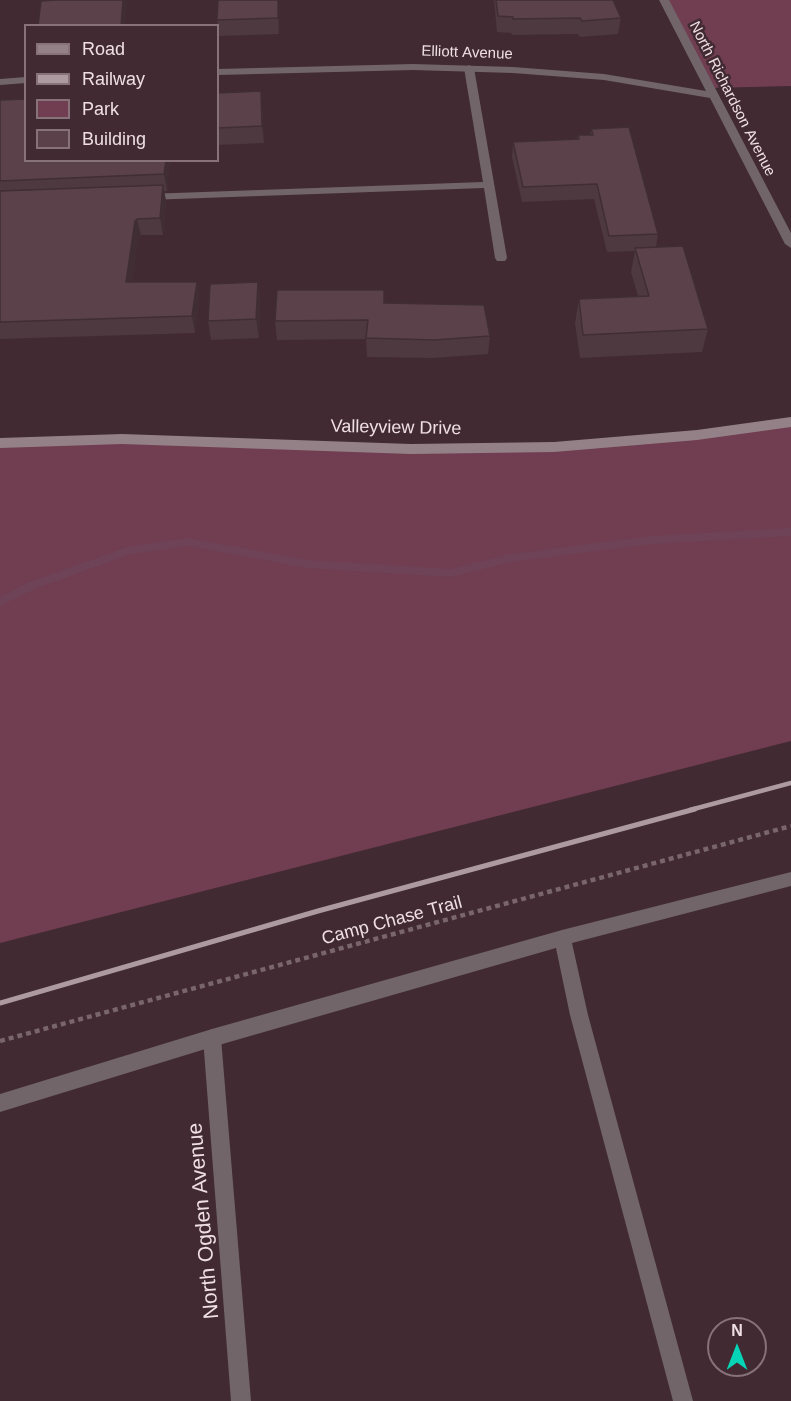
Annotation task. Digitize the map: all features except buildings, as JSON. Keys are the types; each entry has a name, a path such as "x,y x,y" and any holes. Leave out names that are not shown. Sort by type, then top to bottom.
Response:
{"street":[{"name":"North Richardson Avenue","path":"664,0 791,244"},
{"name":"Elliott Avenue","path":"219,72 469,68 604,77 713,95"},
{"path":"469,68 501,258"},
{"path":"0,82 24,80"},
{"path":"131,198 489,185"},
{"name":"Valleyview Drive","path":"0,442 122,439 411,449 554,447 697,435 791,422"},
{"path":"0,1102 212,1038 562,938 791,879"},
{"path":"562,938 579,1015 684,1401"},
{"name":"North Ogden Avenue","path":"212,1038 241,1401"}],"path":[{"name":"Camp Chase Trail","path":"0,1041 791,826"}],"green space":[{"path":"664,0 791,0 791,86 710,88"},
{"path":"791,422 791,741 0,943 0,443 554,447"}],"waterway":[{"path":"0,602 31,586 130,550 189,542 307,564 451,573 511,558 652,540 791,532"}],"railway":[{"path":"690,810 791,783"},
{"path":"0,1003 318,911 695,809"}]}
